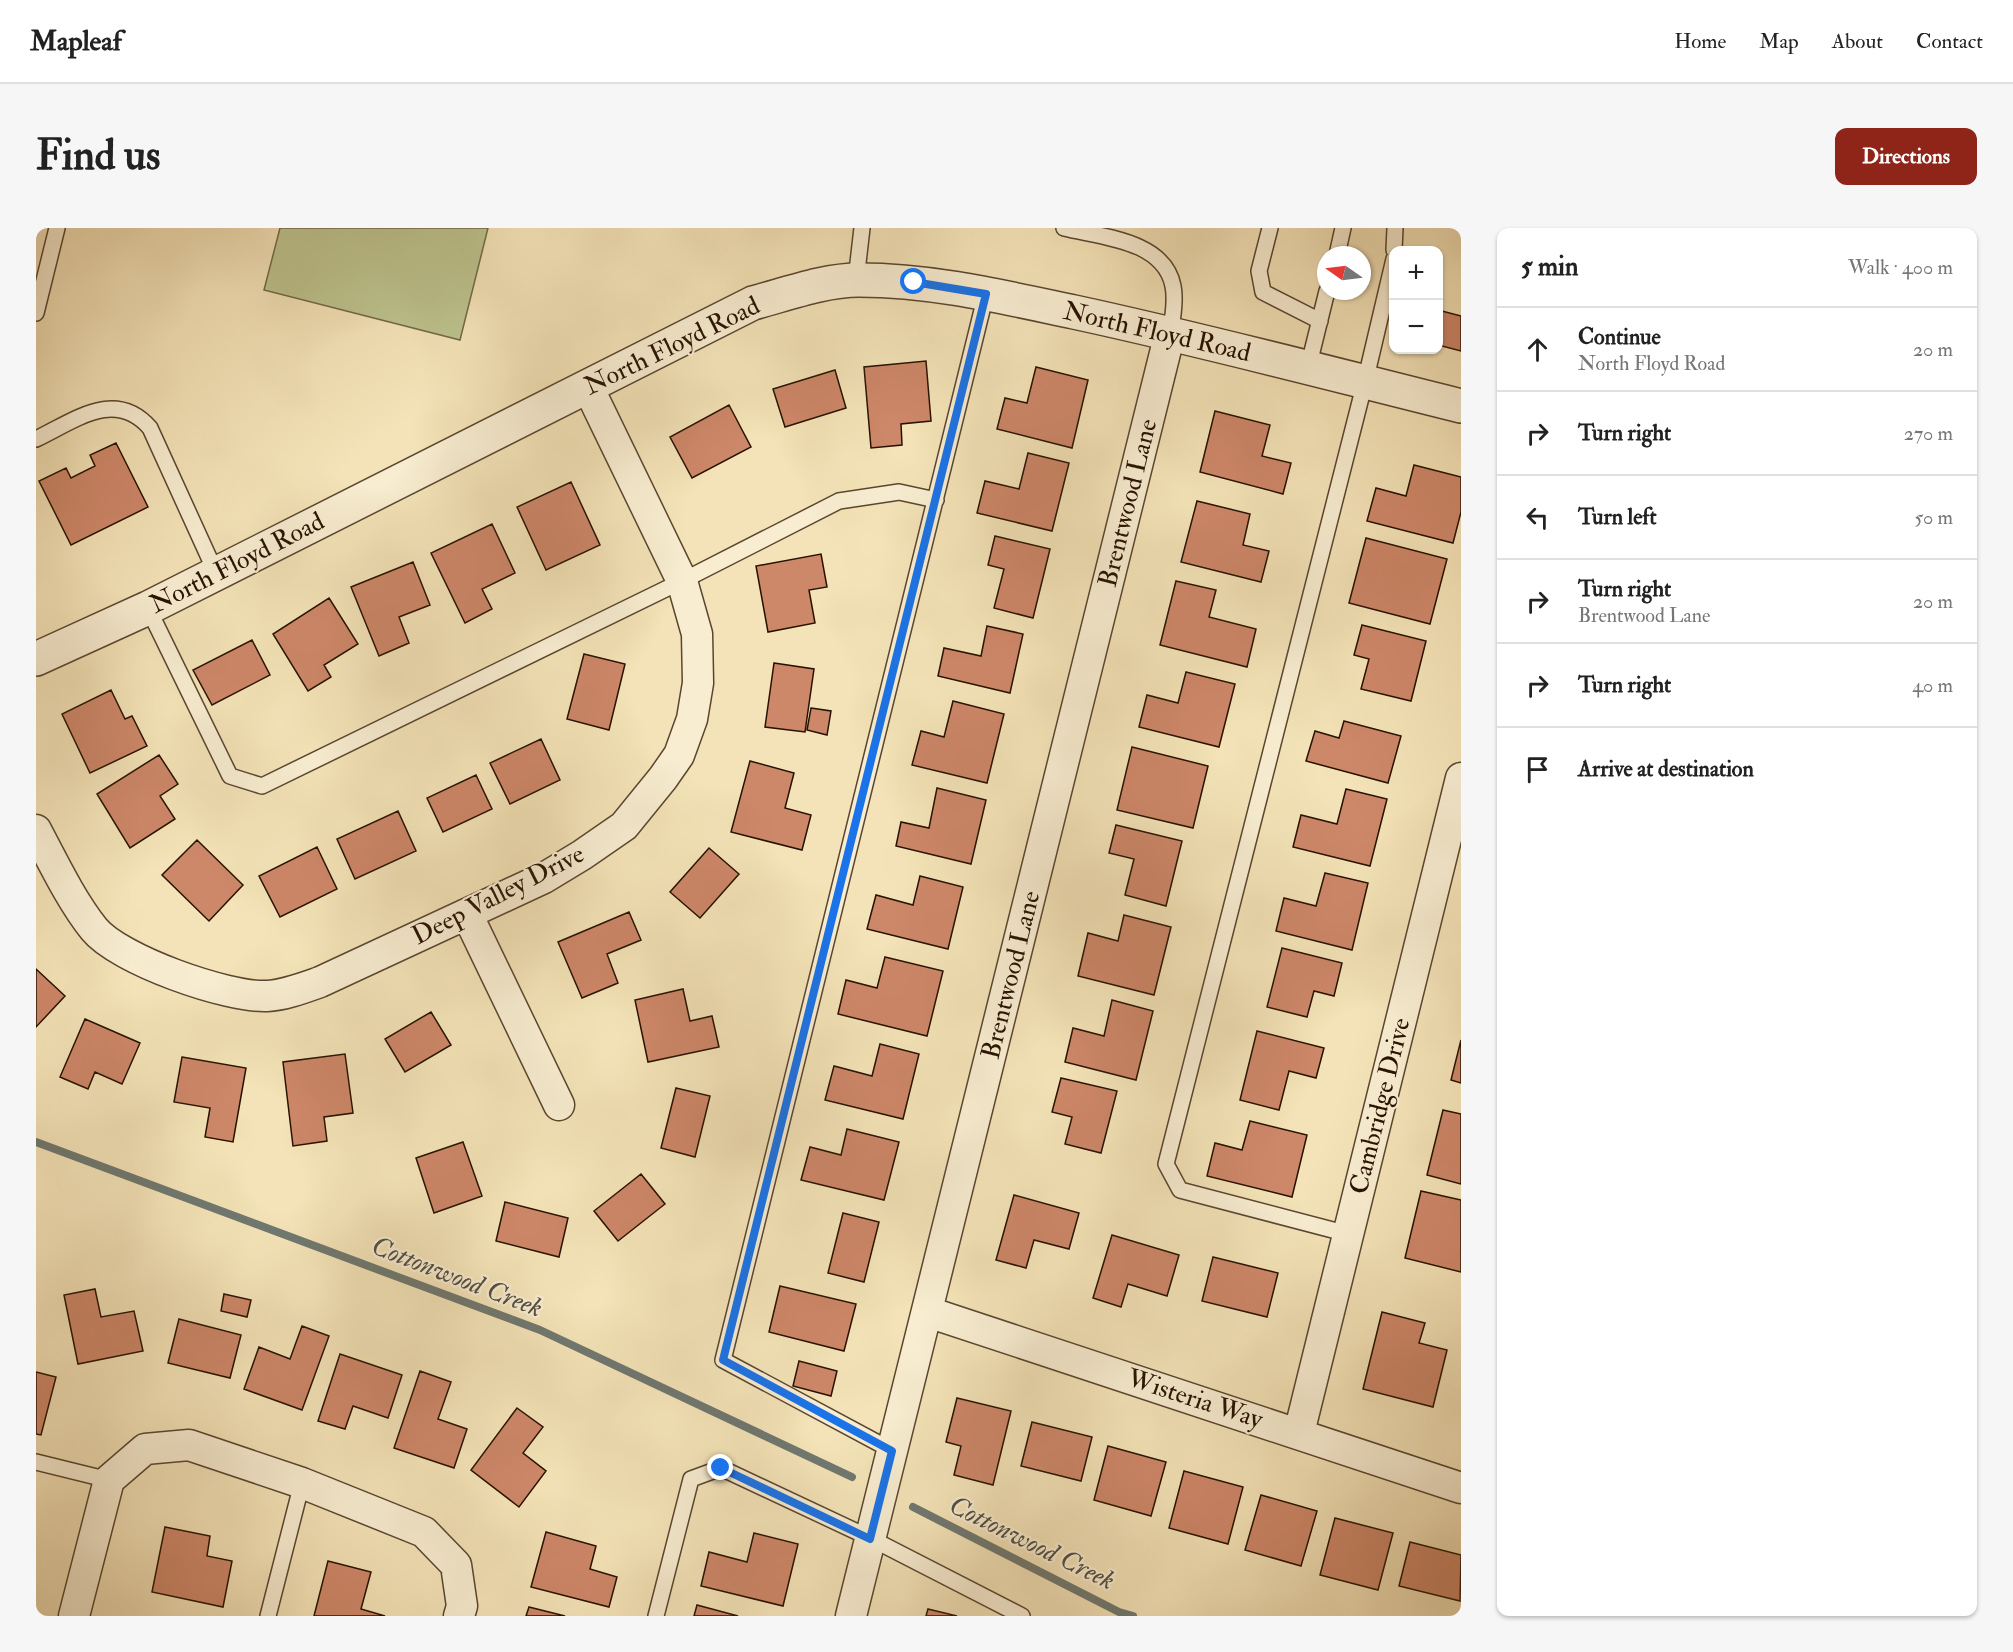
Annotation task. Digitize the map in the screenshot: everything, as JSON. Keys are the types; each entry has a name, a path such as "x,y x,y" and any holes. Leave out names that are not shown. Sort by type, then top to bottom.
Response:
{"street":[{"name":"North Floyd Road","path":"36,659 148,608 753,303 805,289 856,280 914,282 986,294 1170,333 1461,406"},
{"name":"Brentwood Lane","path":"851,1616 1170,333"},
{"name":"Deep Valley Drive","path":"36,830 62,880 95,931 125,953 158,969 223,989 266,996 296,991 544,878 624,826 679,755 692,719 698,683 697,634 682,581 588,387"},
{"name":"Cambridge Drive","path":"1299,1433 1461,778"},
{"path":"467,914 559,1105"},
{"name":"Wisteria Way","path":"927,1312 1461,1488"},
{"path":"74,1616 109,1480 145,1449 189,1445 302,1483 424,1532 456,1565 462,1606 459,1616"}],"lane":[{"path":"36,313 57,228"},
{"path":"856,280 862,228"},
{"path":"1064,228 1134,244 1154,255 1167,269 1174,286 1170,333"},
{"path":"1270,228 1259,271 1263,292 1320,321"},
{"path":"1338,246 1343,228"},
{"path":"1395,228 1395,246"},
{"path":"1348,1234 1180,1190 1166,1164 1389,280"},
{"path":"892,1451 723,1360 986,294"},
{"path":"1308,368 1326,300"},
{"path":"36,439 95,411 120,408 141,417 150,428 216,573"},
{"path":"148,608 230,776 262,786 682,581 839,501 899,492 936,500"},
{"path":"36,1462 109,1480"},
{"path":"656,1616 691,1479 721,1468 870,1539 1022,1616"},
{"path":"268,1616 302,1483"}],"green space":[{"path":"280,228 488,228 460,340 264,290"}],"building":[{"path":"1443,311 1461,316 1461,351 1443,346"},
{"path":"926,361 931,421 901,424 902,445 871,448 864,367"},
{"path":"1036,367 1088,380 1072,448 997,429 1005,398 1027,403"},
{"path":"835,370 846,408 785,427 773,389"},
{"path":"729,405 751,447 692,478 670,437"},
{"path":"1215,411 1270,425 1262,456 1291,463 1283,494 1200,472"},
{"path":"116,443 148,507 71,545 39,481 66,468 71,478 95,466 90,455"},
{"path":"1028,453 1069,463 1052,531 977,513 985,481 1019,489"},
{"path":"1414,465 1461,477 1461,512 1453,543 1367,521 1376,488 1406,496"},
{"path":"571,482 600,545 546,570 517,507"},
{"path":"1197,501 1250,514 1243,545 1269,551 1261,582 1181,562"},
{"path":"492,524 515,573 482,589 492,609 465,623 431,553"},
{"path":"995,536 1050,549 1033,618 994,608 1004,569 988,565"},
{"path":"1366,538 1447,559 1430,624 1349,603"},
{"path":"821,554 827,587 809,590 815,623 768,632 756,566"},
{"path":"413,562 430,605 399,617 409,643 379,656 351,587"},
{"path":"1176,581 1216,590 1209,617 1256,629 1247,667 1160,645"},
{"path":"329,598 358,644 324,665 331,677 308,691 273,634"},
{"path":"1362,625 1426,641 1411,701 1361,689 1369,659 1354,655"},
{"path":"987,626 1023,634 1010,693 938,676 944,648 981,656"},
{"path":"252,640 270,675 212,705 193,670"},
{"path":"584,654 625,664 609,730 567,719"},
{"path":"774,663 814,669 805,732 765,727"},
{"path":"1186,672 1235,684 1219,747 1139,727 1147,695 1178,703"},
{"path":"111,690 125,719 132,716 147,746 90,773 62,714"},
{"path":"953,701 1004,714 987,783 912,765 921,731 944,737"},
{"path":"811,708 831,711 827,735 807,730"},
{"path":"1344,721 1401,736 1388,783 1306,761 1315,731 1339,738"},
{"path":"541,739 560,780 510,804 490,763"},
{"path":"1132,747 1208,766 1193,828 1117,810"},
{"path":"159,755 178,784 160,796 175,819 130,848 97,794"},
{"path":"750,761 794,773 785,808 811,815 802,850 731,832"},
{"path":"476,775 492,809 443,832 427,798"},
{"path":"937,788 986,800 971,864 896,846 901,822 929,828"},
{"path":"1346,789 1387,799 1370,866 1293,847 1301,815 1337,824"},
{"path":"398,811 416,851 355,879 337,839"},
{"path":"1116,825 1182,841 1166,906 1125,895 1134,859 1109,853"},
{"path":"197,840 243,885 209,921 162,875"},
{"path":"317,847 337,889 280,917 259,876"},
{"path":"709,848 739,874 700,918 670,892"},
{"path":"1325,873 1368,883 1352,950 1276,931 1284,898 1316,906"},
{"path":"920,876 963,887 948,949 867,929 876,895 913,905"},
{"path":"629,912 641,940 607,954 618,983 582,998 558,942"},
{"path":"1124,915 1171,927 1154,995 1078,976 1088,933 1118,941"},
{"path":"1282,948 1342,963 1334,996 1314,991 1307,1017 1267,1007"},
{"path":"885,957 943,971 927,1036 838,1014 846,980 877,988"},
{"path":"36,969 65,996 36,1027"},
{"path":"683,989 690,1021 712,1016 719,1047 648,1062 635,1000"},
{"path":"1112,1000 1153,1011 1136,1080 1065,1062 1073,1028 1104,1036"},
{"path":"431,1012 451,1045 405,1072 385,1039"},
{"path":"85,1019 140,1043 122,1084 95,1072 88,1089 60,1077"},
{"path":"1257,1031 1324,1048 1316,1078 1289,1071 1279,1110 1240,1100"},
{"path":"1461,1040 1461,1083 1451,1080"},
{"path":"880,1044 919,1054 903,1119 825,1100 834,1066 872,1076"},
{"path":"345,1054 353,1113 324,1117 327,1141 293,1146 283,1062"},
{"path":"182,1057 246,1068 233,1142 205,1137 210,1108 174,1102"},
{"path":"1061,1078 1117,1091 1101,1153 1065,1144 1072,1117 1052,1112"},
{"path":"676,1088 710,1096 695,1157 661,1148"},
{"path":"1443,1110 1461,1114 1461,1184 1427,1175"},
{"path":"1250,1121 1307,1135 1292,1197 1207,1176 1215,1143 1242,1150"},
{"path":"847,1129 899,1142 884,1200 801,1180 810,1147 841,1155"},
{"path":"463,1142 482,1196 434,1213 416,1158"},
{"path":"641,1174 665,1204 618,1241 594,1211"},
{"path":"1421,1191 1461,1200 1461,1272 1405,1258"},
{"path":"1014,1195 1079,1213 1069,1249 1034,1240 1026,1268 996,1260"},
{"path":"505,1202 568,1218 559,1257 496,1241"},
{"path":"843,1213 879,1222 864,1282 828,1273"},
{"path":"1112,1235 1179,1255 1167,1296 1128,1284 1121,1307 1093,1298"},
{"path":"1213,1257 1278,1273 1267,1317 1202,1301"},
{"path":"780,1286 856,1304 844,1351 769,1332"},
{"path":"95,1289 101,1317 134,1311 143,1351 78,1364 64,1295"},
{"path":"224,1294 251,1300 247,1317 221,1311"},
{"path":"1382,1312 1425,1323 1419,1343 1447,1350 1433,1407 1363,1389"},
{"path":"179,1319 241,1335 230,1378 168,1363"},
{"path":"302,1326 329,1336 302,1410 244,1389 259,1347 290,1359"},
{"path":"340,1354 402,1375 388,1418 353,1406 345,1429 318,1421"},
{"path":"799,1361 837,1371 831,1396 793,1386"},
{"path":"420,1371 451,1382 438,1419 467,1429 454,1468 394,1448"},
{"path":"36,1372 56,1377 41,1435 36,1434"},
{"path":"957,1398 1011,1411 993,1485 954,1475 961,1446 946,1442"},
{"path":"517,1408 543,1427 523,1453 546,1471 519,1507 471,1470"},
{"path":"1032,1422 1092,1437 1081,1481 1021,1466"},
{"path":"1108,1446 1166,1462 1151,1516 1094,1500"},
{"path":"1184,1471 1243,1487 1228,1544 1169,1528"},
{"path":"1261,1495 1317,1511 1301,1566 1245,1550"},
{"path":"1335,1518 1393,1533 1378,1590 1320,1575"},
{"path":"165,1527 210,1536 207,1556 232,1561 223,1607 152,1592"},
{"path":"546,1532 596,1546 590,1569 617,1577 609,1607 531,1587"},
{"path":"754,1533 798,1544 783,1606 701,1586 709,1552 747,1562"},
{"path":"1410,1542 1461,1555 1460,1601 1399,1586"},
{"path":"328,1561 371,1572 361,1609 385,1616 314,1616"},
{"path":"697,1605 738,1616 694,1616"},
{"path":"529,1607 565,1616 526,1616"},
{"path":"928,1609 957,1616 926,1616"}],"waterway":[{"name":"Cottonwood Creek","path":"36,1142 540,1330 852,1477"},
{"name":"Cottonwood Creek","path":"913,1507 1119,1612 1133,1616"}],"route":[{"path":"721,1468 870,1539 892,1451 723,1360 986,294 914,282"}]}
